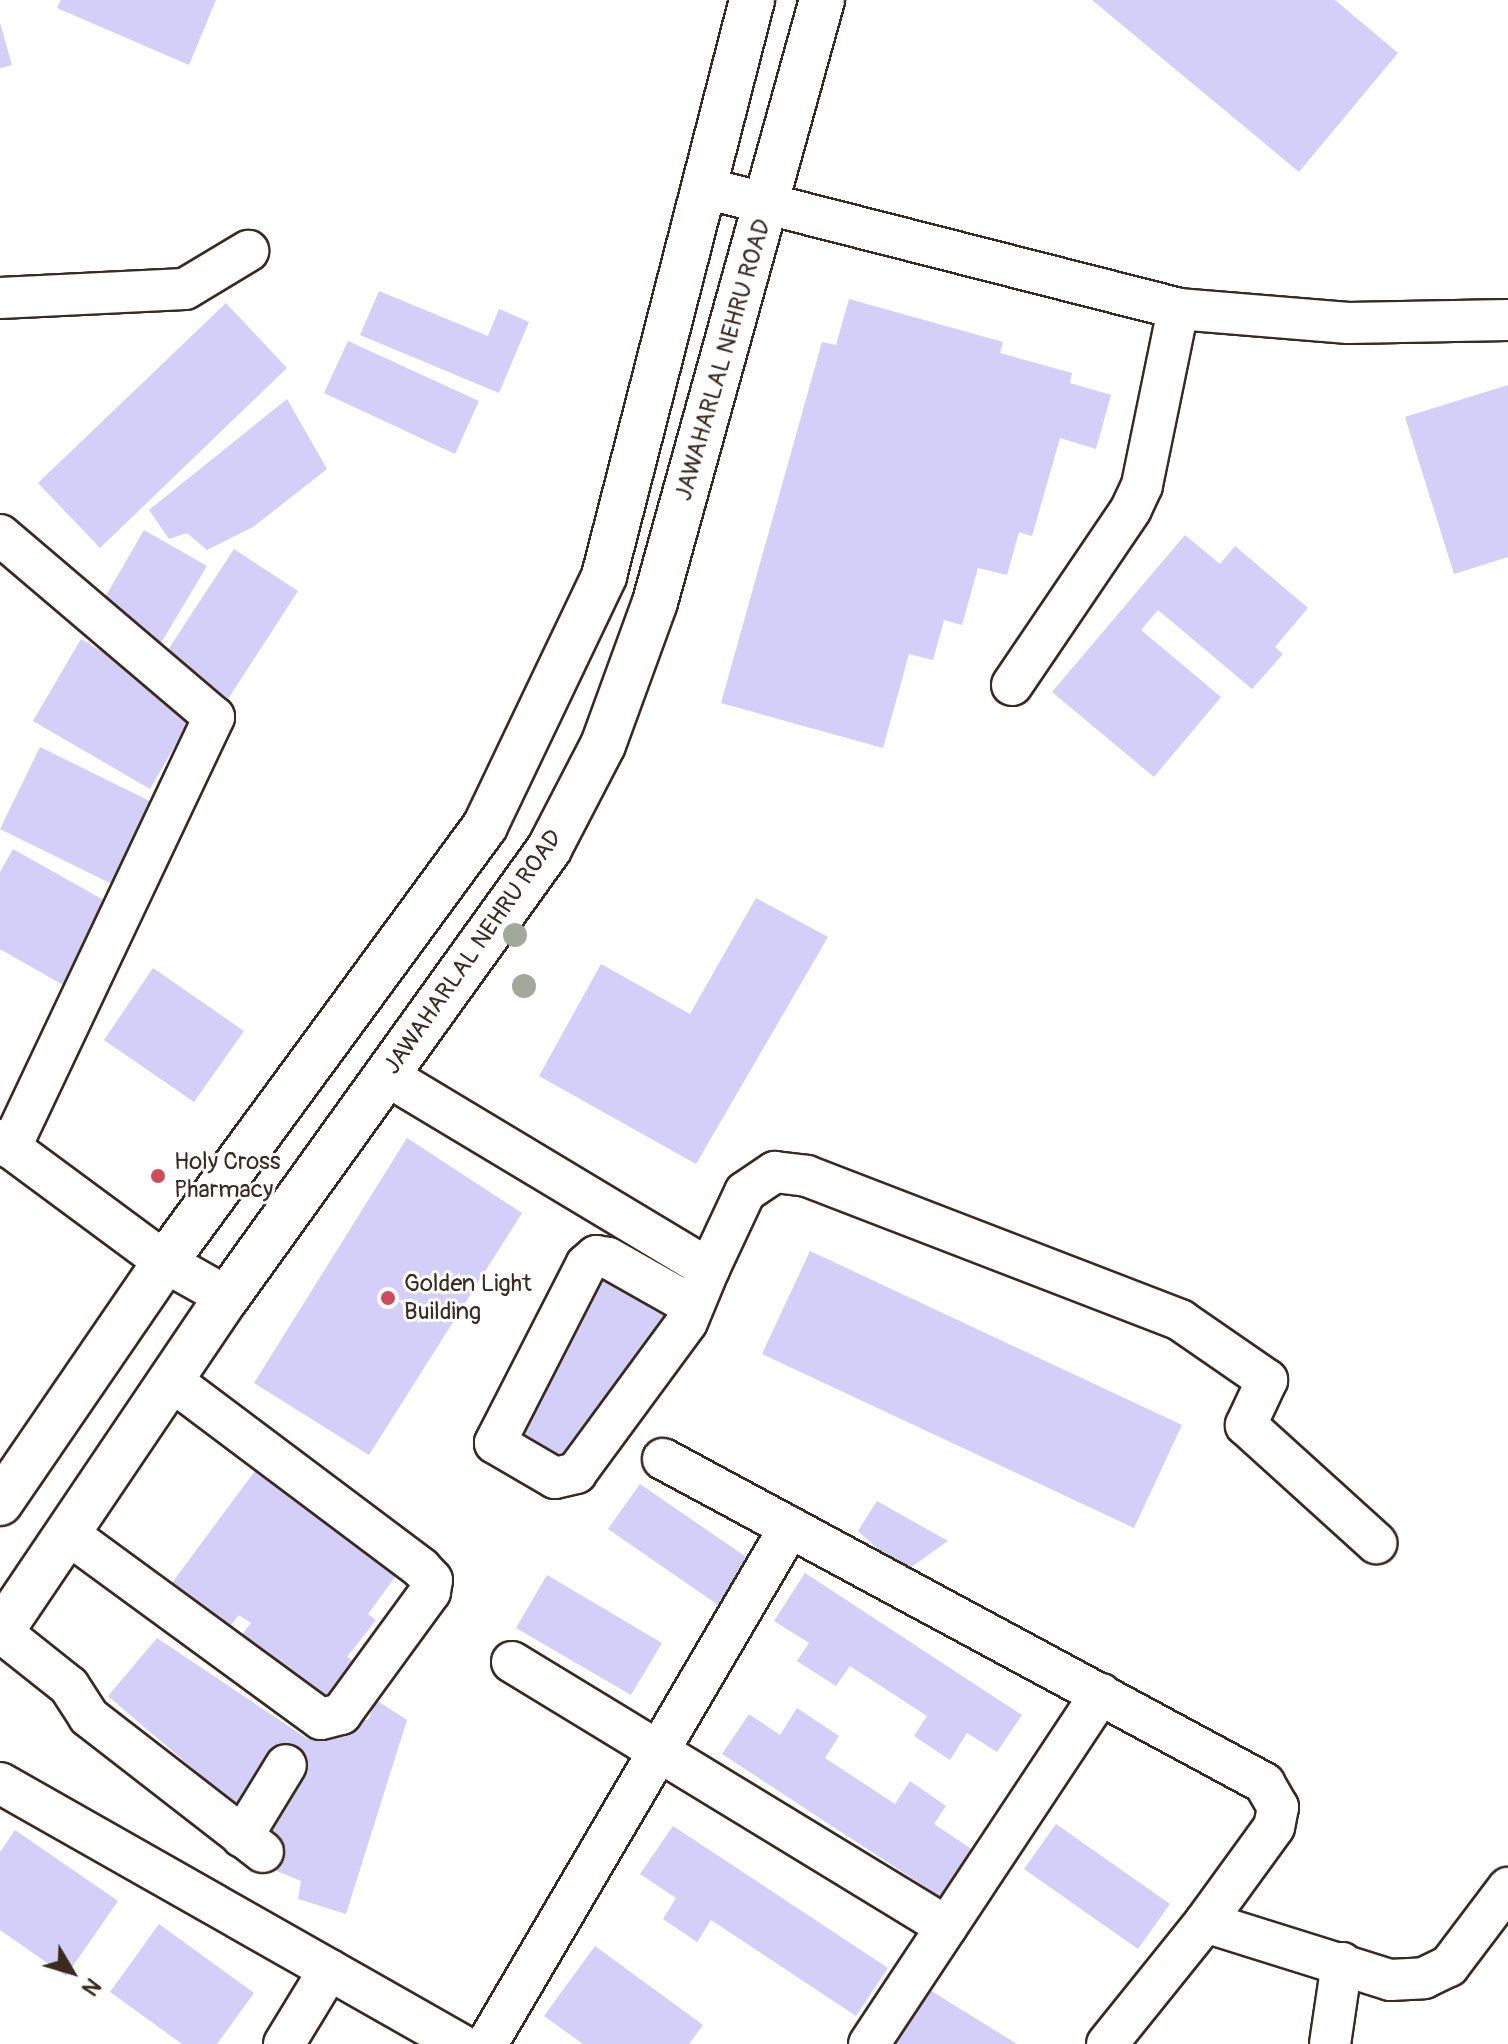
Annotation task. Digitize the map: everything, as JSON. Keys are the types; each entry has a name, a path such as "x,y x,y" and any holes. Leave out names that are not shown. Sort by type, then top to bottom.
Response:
{"main road":[{"path":"0,1503 165,1262 485,826 604,576 752,0"},
{"name":"JAWAHARLAL NEHRU ROAD","path":"0,1633 227,1297 549,849 603,745 655,602 822,0"}],"street":[{"path":"705,188 1178,309 1348,323 1508,320"},
{"path":"0,298 185,289 248,251"},
{"path":"1012,685 1131,509 1142,485 1178,309"},
{"path":"0,535 214,717 5,1144 165,1262 227,1297"},
{"path":"386,1075 709,1269"},
{"path":"693,1306 608,1258 596,1256 586,1265 495,1443 555,1478 576,1473 693,1306 745,1192 775,1172 807,1176 1180,1320 1267,1380 1246,1425 1376,1543"},
{"path":"68,1534 321,1719 341,1714 430,1592 432,1580 421,1568 171,1380"},
{"path":"663,1459 1264,1783 1278,1807 1274,1827 1205,1922 1107,2044"},
{"path":"487,2044 790,1527"},
{"path":"0,1633 69,1686 89,1717 252,1845 286,1765"},
{"path":"512,1662 947,1927"},
{"path":"869,2044 1101,1694"},
{"path":"0,1783 460,2044"},
{"path":"1205,1922 1390,1980 1424,1978 1449,1966 1494,1934 1508,1888"},
{"path":"1330,2044 1342,1963"},
{"path":"284,2044 329,1970"}],"building":[{"path":"61,0 216,0 189,65 57,8"},
{"path":"1092,0 1335,0 1398,53 1299,172"},
{"path":"0,23 12,65 0,68"},
{"path":"379,291 488,336 499,309 529,322 499,393 360,335"},
{"path":"849,299 1003,342 1000,353 1072,373 1070,383 1111,395 1096,449 1060,438 1032,536 1019,532 1007,575 978,568 962,625 944,620 933,660 909,654 883,748 721,703 822,342 836,345"},
{"path":"226,303 287,368 100,548 38,483"},
{"path":"348,341 479,401 455,454 324,393"},
{"path":"1508,385 1508,557 1454,574 1405,417"},
{"path":"287,399 327,469 253,527 207,550 187,533 169,539 149,510"},
{"path":"144,530 207,566 161,643 100,606"},
{"path":"1185,535 1220,564 1235,546 1308,608 1275,647 1283,654 1252,689 1158,610 1141,630 1221,697 1154,777 1052,692"},
{"path":"234,549 298,591 228,699 164,656"},
{"path":"81,639 197,708 150,789 33,721"},
{"path":"40,747 168,810 128,892 0,829"},
{"path":"13,849 116,907 70,989 0,949 0,872"},
{"path":"756,898 828,937 696,1164 539,1076 601,964 690,1014"},
{"path":"153,968 244,1031 194,1102 104,1040"},
{"name":"Golden Light Building","path":"407,1138 522,1213 369,1455 254,1383"},
{"path":"810,1251 1182,1425 1134,1528 762,1354"},
{"path":"603,1280 658,1310 663,1301 684,1312 573,1463 560,1456 553,1469 501,1440 588,1285"},
{"path":"260,1464 401,1569 368,1614 376,1620 347,1657 357,1663 325,1706 237,1641 251,1623 239,1615 221,1638 163,1595"},
{"path":"640,1484 752,1561 721,1607 608,1529"},
{"path":"877,1501 948,1541 904,1572 858,1531"},
{"path":"805,1573 1022,1715 997,1752 967,1733 950,1760 914,1736 927,1716 850,1666 836,1686 797,1661 809,1643 774,1621"},
{"path":"547,1575 662,1643 631,1695 516,1628"},
{"path":"157,1638 308,1739 313,1721 352,1735 353,1718 368,1720 376,1700 407,1720 346,1914 298,1899 301,1881 267,1867 246,1814 108,1696"},
{"path":"797,1708 839,1736 825,1758 895,1804 910,1781 946,1806 934,1824 973,1850 942,1898 722,1754 749,1714 780,1735"},
{"path":"1056,1824 1170,1904 1138,1949 1024,1869"},
{"path":"673,1826 888,1968 856,2016 711,1920 697,1942 663,1919 676,1898 640,1874"},
{"path":"15,1830 118,1901 66,1976 0,1930 0,1852"},
{"path":"159,1924 254,1993 217,2044 182,2044 110,1992"},
{"path":"595,1946 703,2025 689,2044 583,2044 544,2016"},
{"path":"920,1984 1017,2044 883,2044"}],"place":[{"name":"Holy Cross Pharmacy","path":"158,1176"},
{"name":"Golden Light Building","path":"388,1298"}]}
